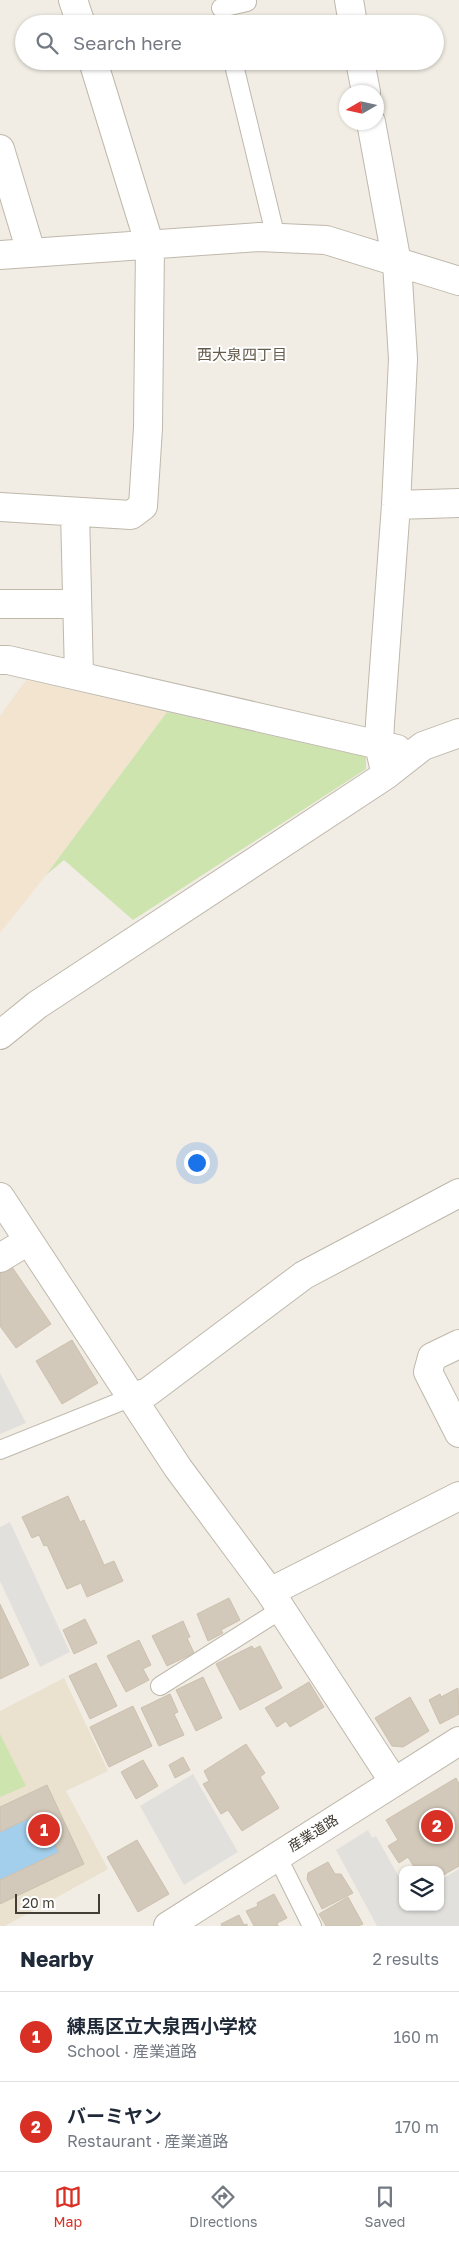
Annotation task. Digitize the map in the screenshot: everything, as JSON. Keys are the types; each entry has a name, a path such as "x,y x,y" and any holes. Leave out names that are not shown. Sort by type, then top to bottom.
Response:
{"street":[{"path":"74,0 78,15"},
{"path":"349,0 352,15"},
{"path":"0,507 131,515 142,506 148,428 150,246 96,70"},
{"path":"362,70 365,85"},
{"path":"372,130 397,263 402,359 396,504 380,746 386,775"},
{"path":"0,150 31,252"},
{"path":"0,254 276,238 326,240 397,263 459,280"},
{"path":"396,504 459,503"},
{"path":"75,512 79,676"},
{"path":"0,604 77,604"},
{"path":"0,660 8,660 79,676 399,750 423,746 459,733"},
{"path":"0,1035 37,1005 386,775 423,746"},
{"path":"132,1397 148,1392 304,1275 459,1194"},
{"path":"0,1197 178,1468 276,1600 394,1782"},
{"path":"0,1258 28,1241"},
{"path":"459,1344 432,1357 428,1372 459,1433"},
{"path":"276,1600 459,1496"},
{"name":"産業道路","path":"182,1922 277,1856 459,1741"}],"lane":[{"path":"221,11 246,2"},
{"path":"236,70 276,238"},
{"path":"0,1450 132,1397"},
{"path":"160,1686 276,1600"},
{"path":"277,1856 312,1926"}],"shaded area":[{"path":"26,680 167,712 46,875 0,933 0,716"},
{"path":"0,1373 26,1423 0,1434"},
{"path":"10,1522 70,1652 40,1667 0,1581 0,1527"},
{"path":"64,1678 108,1771 66,1791 108,1869 5,1926 0,1926 0,1711"},
{"path":"193,1774 238,1852 184,1885 140,1806"},
{"path":"368,1830 372,1838 376,1836 399,1877 399,1911 444,1911 444,1878 459,1869 459,1926 377,1926 336,1850"}],"green space":[{"path":"167,712 366,757 366,769 133,920 64,860 46,875"},
{"path":"0,1734 26,1786 0,1797"}],"water":[{"path":"40,1813 59,1852 0,1880 0,1832"}],"building":[{"path":"10,1264 51,1324 16,1348 0,1326 0,1271"},
{"path":"72,1340 98,1383 62,1404 36,1361"},
{"path":"68,1496 80,1522 84,1520 104,1565 114,1561 123,1581 87,1597 81,1583 67,1589 47,1545 44,1546 39,1535 32,1538 22,1517"},
{"path":"229,1598 240,1620 221,1630 223,1633 208,1641 197,1614"},
{"path":"0,1604 29,1665 0,1679"},
{"path":"85,1619 97,1643 74,1654 63,1630"},
{"path":"183,1621 190,1637 187,1638 194,1653 167,1666 152,1636"},
{"path":"139,1640 151,1665 143,1669 149,1680 126,1692 107,1656"},
{"path":"252,1646 254,1649 260,1646 282,1688 240,1710 216,1664"},
{"path":"96,1663 117,1706 90,1719 69,1676"},
{"path":"203,1677 222,1718 196,1731 176,1690"},
{"path":"309,1682 324,1707 290,1727 286,1721 277,1727 265,1708"},
{"path":"458,1688 459,1714 440,1724 429,1700 440,1694 441,1697"},
{"path":"170,1694 178,1712 174,1714 184,1735 159,1746 141,1708"},
{"path":"410,1697 429,1731 403,1747 392,1746 375,1718"},
{"path":"133,1706 152,1746 109,1767 90,1727"},
{"path":"246,1744 265,1773 260,1777 279,1808 242,1831 228,1810 221,1814 203,1784 209,1781 204,1771"},
{"path":"183,1757 190,1770 175,1778 169,1765"},
{"path":"143,1760 158,1786 136,1799 121,1772"},
{"path":"456,1778 459,1784 459,1866 444,1875 444,1866 414,1866 408,1857 399,1863 388,1846 398,1840 386,1820"},
{"path":"47,1785 84,1864 0,1904 0,1880 59,1852 40,1813 0,1832 0,1807"},
{"path":"137,1840 169,1894 138,1912 107,1857"},
{"path":"328,1862 335,1874 341,1874 353,1893 322,1909 307,1879 308,1873"},
{"path":"274,1894 287,1918 277,1923 278,1926 254,1926 246,1911 258,1906 257,1903"},
{"path":"348,1897 363,1924 358,1926 326,1926 319,1914"},
{"path":"239,1915 244,1925 247,1924 247,1926 222,1926 221,1924"}],"place":[{"name":"バーミヤン","path":"437,1826"},
{"name":"練馬区立大泉西小学校","path":"44,1830"}],"district":[{"name":"西大泉四丁目","path":"242,355"}]}
